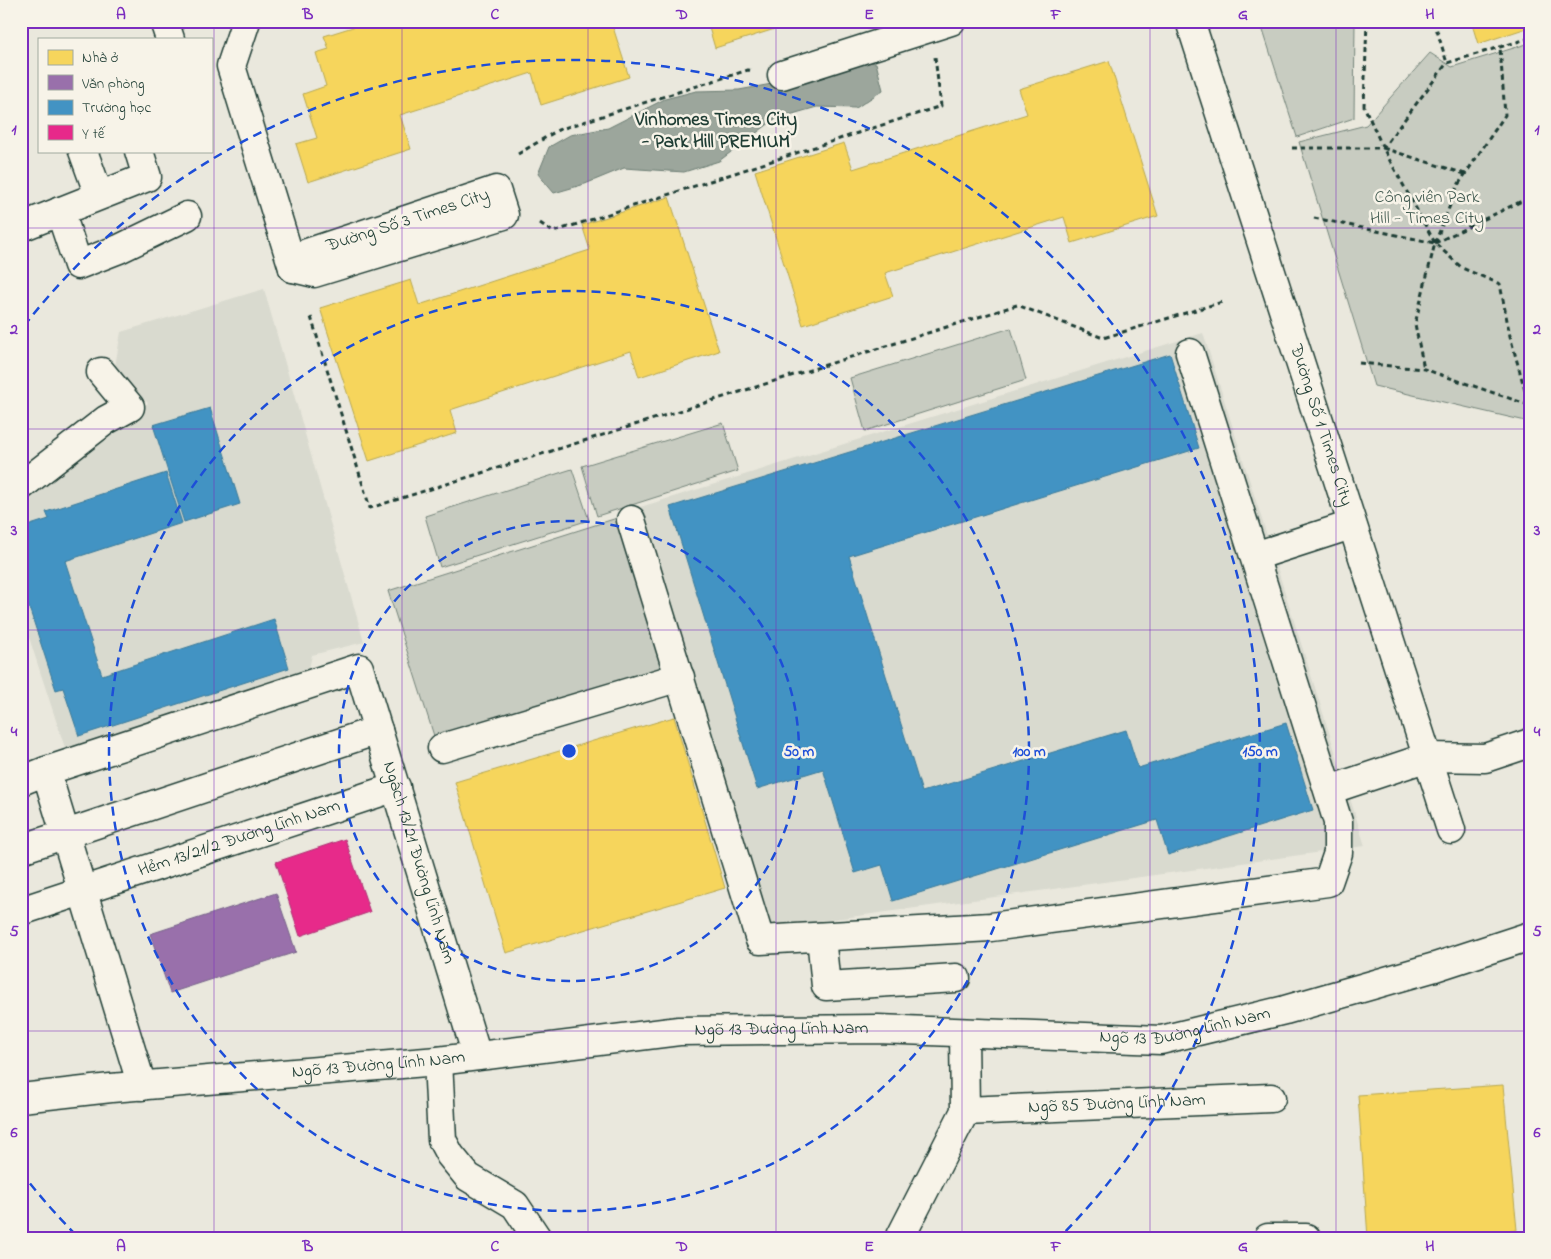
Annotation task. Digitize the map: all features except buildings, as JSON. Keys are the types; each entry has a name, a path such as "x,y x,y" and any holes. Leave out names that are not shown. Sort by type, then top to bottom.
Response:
{"street":[{"path":"164,21 170,38"},
{"path":"246,21 231,66 293,268"},
{"name":"Đường Số 1 Times City","path":"1190,21 1237,162 1351,525 1451,830"},
{"path":"782,75 942,24"},
{"path":"83,152 99,195"},
{"path":"23,220 60,211 147,177 139,152"},
{"name":"Đường Số 3 Times City","path":"496,190 504,214 314,273 293,268 307,253 496,190"},
{"path":"60,211 78,265 119,249 187,216"},
{"path":"632,520 760,940 991,927 1328,882 1338,853 1338,822 1190,353"},
{"path":"26,474 106,420 130,407 100,372"},
{"path":"1255,556 1351,525"},
{"name":"Ngách 13/21 Đường Lĩnh Nam","path":"46,770 360,668 477,1056"},
{"path":"442,748 680,677"},
{"path":"21,849 378,730"},
{"path":"1329,790 1428,757 1485,758 1530,743"},
{"path":"21,781 46,770 142,1086"},
{"name":"Hẻm 13/21/2 Đường Lĩnh Nam","path":"21,911 396,787"},
{"name":"Ngõ 13 Đường Lĩnh Nam","path":"21,1098 438,1061 679,1031 878,1029 964,1034 1160,1040 1285,1010 1435,967 1530,936"},
{"path":"821,937 826,986 956,978"},
{"path":"900,1238 964,1111 964,1034"},
{"path":"438,1061 442,1140 450,1155 468,1177 515,1205 537,1238"},
{"name":"Ngõ 85 Đường Lĩnh Nam","path":"964,1111 1272,1098"},
{"path":"1268,1238 1306,1238"}],"path":[{"path":"1367,21 1364,106 1383,148 1435,243 1462,268 1500,284 1510,336 1530,405"},
{"path":"1434,21 1448,63"},
{"path":"540,223 553,232 941,106 942,24"},
{"path":"1383,148 1448,63 1530,38"},
{"path":"1424,369 1415,324 1435,243 1444,226 1458,185 1505,115 1500,47"},
{"path":"518,154 558,130 748,70 782,75"},
{"path":"1292,148 1383,148 1465,174"},
{"path":"1314,218 1435,243 1530,198"},
{"path":"311,317 370,508 1017,306 1103,338 1222,302"},
{"path":"1359,363 1424,369 1530,405"}],"shaded area":[{"path":"846,58 876,63 883,90 856,108 817,107 775,119 719,161 684,172 624,168 585,184 554,193 538,174 549,147 570,135 608,128 665,99 696,91 739,90 810,77"},
{"path":"264,289 364,642 312,655 308,673 66,751 21,613 21,499 148,403 114,372 121,332"},
{"path":"1203,333 1365,846 742,932 621,513"}],"green space":[{"path":"1260,21 1355,21 1354,118 1297,137"},
{"name":"Công viên Park Hill - Times City","path":"1530,43 1530,422 1374,386 1299,142 1366,125 1430,53 1452,67"},
{"path":"1011,328 1026,380 865,431 850,378"},
{"path":"723,423 738,471 597,516 582,466"},
{"path":"572,469 589,520 440,567 425,516"},
{"path":"617,518 665,667 435,739 388,591"}],"district":[{"name":"Vinhomes Times City - Park Hill PREMIUM","path":"716,131"}]}
